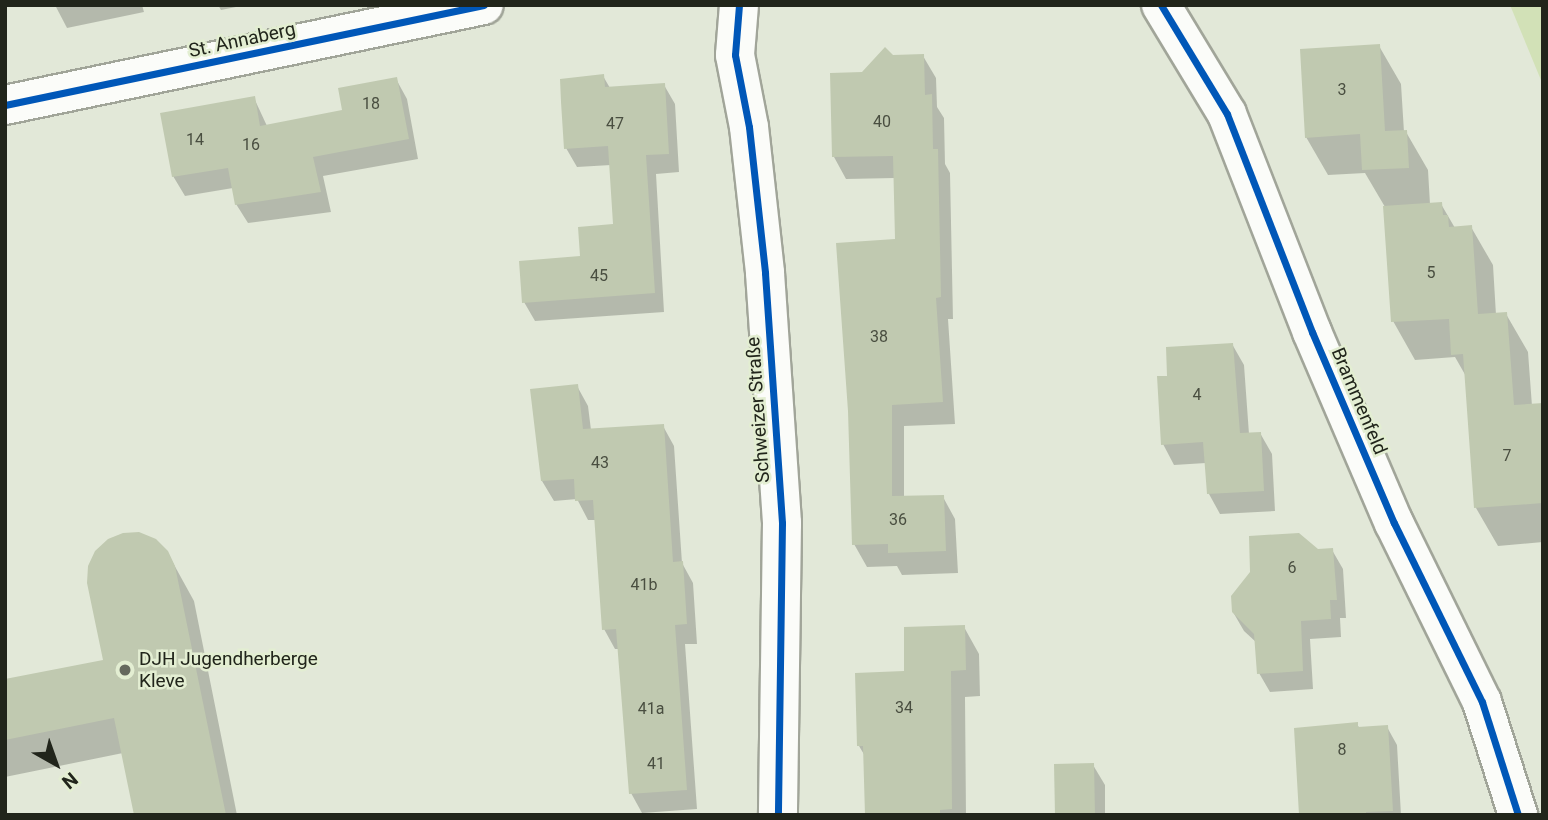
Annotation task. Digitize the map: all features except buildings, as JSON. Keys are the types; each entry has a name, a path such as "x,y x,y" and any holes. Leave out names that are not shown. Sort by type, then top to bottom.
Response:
{"street":[{"name":"St. Annaberg","path":"5,105 484,5"},
{"name":"Schweizer Straße","path":"739,5 735,55 749,127 765,273 782,523 778,815"},
{"name":"Brammenfeld","path":"1161,5 1227,114 1312,332 1383,497 1482,702 1518,815"}],"green space":[{"path":"1510,5 1543,5 1543,85"}],"cycle path":[{"path":"5,105 484,5"},
{"path":"739,5 735,55 749,127 765,273 782,523 778,815"},
{"path":"1161,5 1227,114 1312,332 1394,523 1482,702 1518,815"}],"place":[{"name":"DJH Jugendherberge Kleve","path":"125,670"}]}
